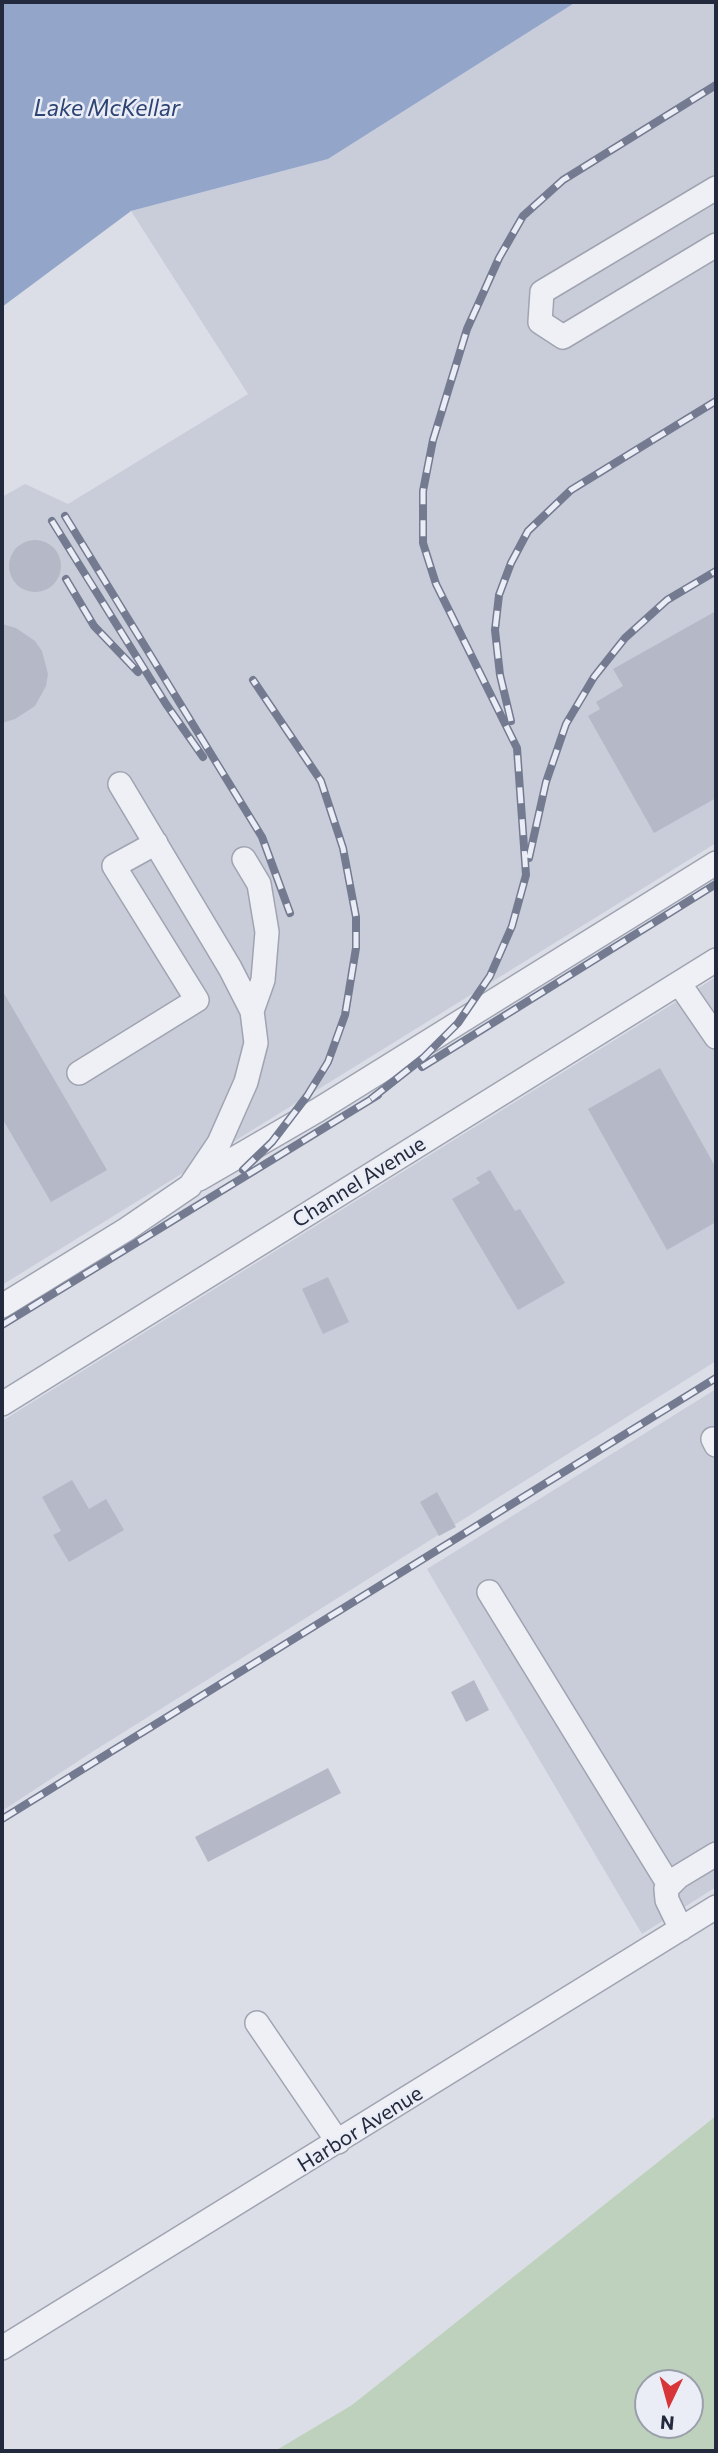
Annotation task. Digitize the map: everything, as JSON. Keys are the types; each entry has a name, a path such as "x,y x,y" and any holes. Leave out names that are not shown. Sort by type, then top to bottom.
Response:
{"street":[{"path":"716,188 542,292 540,322 563,337 716,245"},
{"path":"120,783 230,968 252,1011 256,1043 246,1082 219,1143 190,1185"},
{"path":"79,1073 197,1000 114,866 156,843"},
{"path":"244,859 259,884 267,932 263,980 252,1011"},
{"path":"2,1307 127,1229 211,1170 318,1111 716,863"},
{"name":"Channel Avenue","path":"2,1404 716,960"},
{"path":"679,984 716,1037"},
{"path":"489,1592 669,1885"},
{"path":"681,1929 667,1900 666,1889 716,1854"},
{"name":"Harbor Avenue","path":"2,2348 716,1907"},
{"path":"257,2023 338,2142"}],"shaded area":[{"path":"576,2 716,2 716,843 2,1285 2,497 25,484 68,504 248,394 131,211 328,159"},
{"path":"716,977 716,1361 2,1811 2,1421"},
{"path":"716,1389 716,1887 642,1934 427,1569"}],"green space":[{"path":"716,2116 716,2451 275,2451 352,2405"}],"water":[{"name":"Lake McKellar","path":"2,2 576,2 328,159 131,211 2,307"}],"building":[{"path":"35,540 45,542 53,548 59,556 59,576 53,584 45,590 35,592 25,590 17,584 11,576 9,566 11,556 17,548 25,542"},
{"path":"716,611 716,798 654,833 588,716 600,709 596,702 623,686 613,669"},
{"path":"2,624 16,628 35,641 42,651 48,674 46,686 35,706 15,719 2,723"},
{"path":"2,990 107,1170 51,1202 2,1118"},
{"path":"660,1068 716,1168 716,1222 667,1250 588,1109"},
{"path":"490,1170 515,1211 520,1209 565,1283 518,1310 452,1199 480,1183 476,1178"},
{"path":"328,1277 349,1322 323,1334 302,1289"},
{"path":"72,1480 89,1509 106,1499 124,1530 69,1562 53,1535 61,1531 42,1497"},
{"path":"437,1492 456,1527 439,1536 420,1502"},
{"path":"474,1680 489,1710 466,1722 451,1692"},
{"path":"328,1768 341,1793 208,1862 195,1837"}],"railway":[{"path":"371,1099 423,1058 458,1023 490,976 512,926 526,875 517,748 436,584 423,543 423,491 433,440 467,329 499,258 523,216 563,180 716,85"},
{"path":"511,721 500,675 495,630 499,595 511,563 528,531 571,490 716,401"},
{"path":"65,516 262,837 290,913"},
{"path":"52,521 166,704 203,757"},
{"path":"529,858 546,782 566,724 594,677 625,638 667,600 716,571"},
{"path":"66,579 94,626 138,672"},
{"path":"243,1170 272,1142 307,1096 328,1062 345,1015 356,948 356,917 343,848 321,781 253,680"},
{"path":"422,1067 716,884"},
{"path":"2,1325 378,1095"},
{"path":"2,1819 716,1378"}]}
